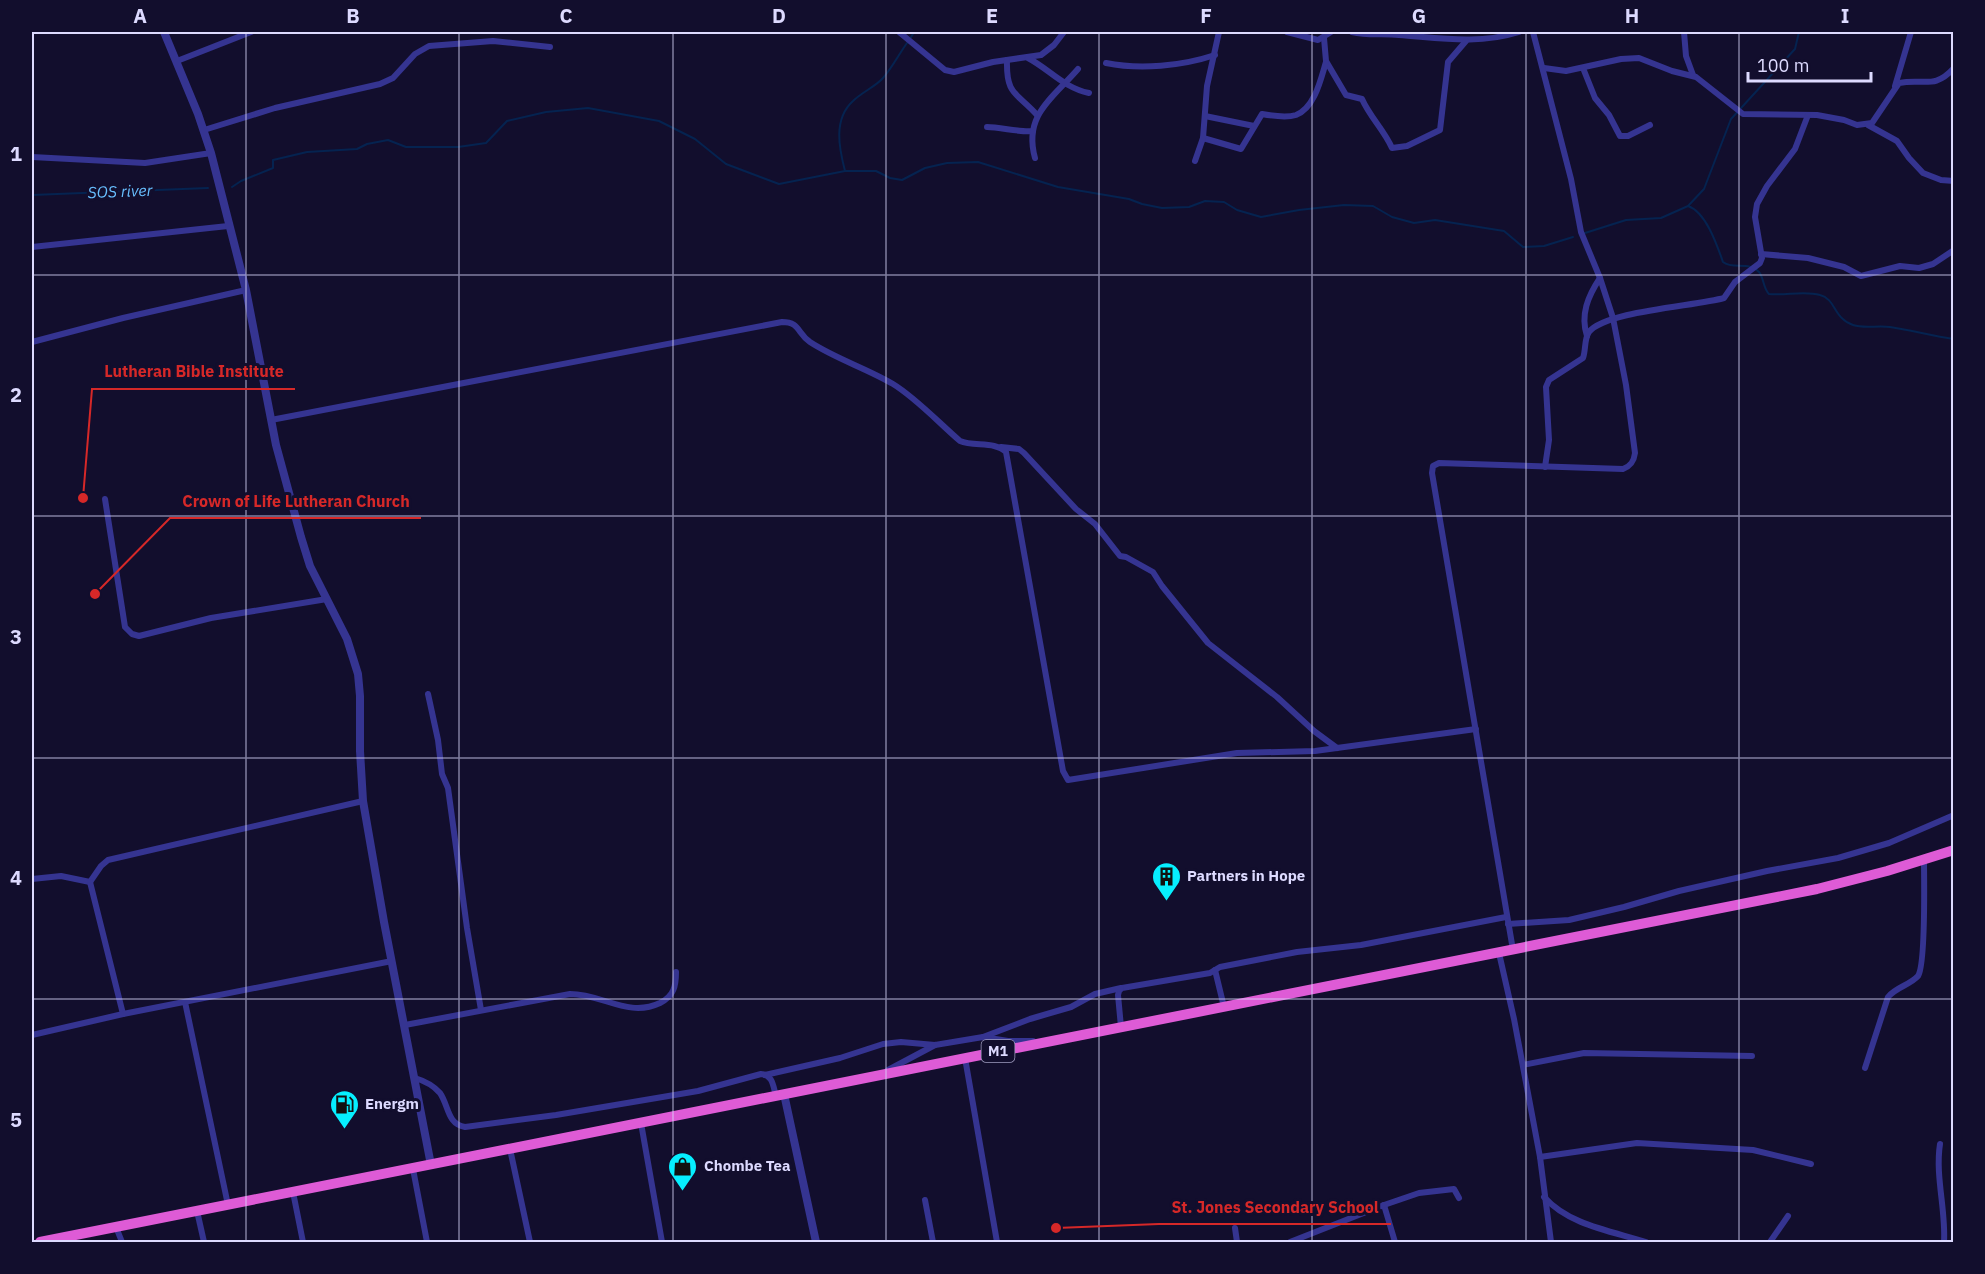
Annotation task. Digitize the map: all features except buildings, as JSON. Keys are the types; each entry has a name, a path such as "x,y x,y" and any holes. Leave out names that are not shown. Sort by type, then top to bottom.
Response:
{"highway":[{"name":"M1","path":"46,1242 1817,889 1924,861 1953,850"}],"street":[{"path":"164,32 204,130 211,153 246,290 271,420 301,537 310,566 347,639 358,674 363,801 431,1165"},
{"path":"177,61 233,35 251,32"},
{"path":"899,32 949,72 1041,55 1064,32"},
{"path":"1195,161 1203,138 1208,86 1219,32"},
{"path":"1287,32 1318,40 1331,32"},
{"path":"1352,32 1466,41 1519,32"},
{"path":"1513,950 1432,473 1433,466 1439,463 1623,470 1635,460 1626,385 1613,318 1579,223 1574,190 1533,32"},
{"path":"1684,32 1686,56 1693,75"},
{"path":"1895,87 1911,32"},
{"path":"1203,138 1241,148 1262,114 1296,115 1305,108 1318,88 1326,62 1324,38"},
{"path":"204,130 275,108 380,84 393,78 415,54 429,46 493,41 550,47"},
{"path":"1326,62 1346,95 1362,99 1373,120 1386,134 1392,148 1407,146 1440,130 1448,62 1466,41"},
{"path":"1106,63 1135,67 1204,59 1215,55"},
{"path":"1026,57 1040,64 1065,84 1089,93"},
{"path":"1544,68 1566,71 1621,59 1640,58 1693,75 1743,114 1809,115 1831,117 1857,125 1868,125 1897,141 1908,159 1923,173 1953,186"},
{"path":"1007,60 1006,74 1011,91 1037,115"},
{"path":"1583,68 1595,98 1609,115 1620,136 1628,136 1650,124"},
{"path":"1868,125 1875,119 1899,83 1939,81 1953,68"},
{"path":"1035,158 1032,148 1037,115 1042,106 1078,69"},
{"path":"1545,467 1549,440 1546,387 1549,380 1582,358 1591,329 1613,318 1724,298 1735,282 1760,263 1761,254 1755,217 1757,204 1767,186 1795,149 1809,115"},
{"path":"1205,116 1254,126"},
{"path":"987,127 1033,131"},
{"path":"32,157 145,163 211,153"},
{"path":"1941,180 1953,181"},
{"path":"32,247 228,226"},
{"path":"1761,254 1808,258 1844,267 1862,276 1900,266 1919,268 1933,264 1953,250"},
{"path":"1587,337 1583,322 1585,309 1600,278"},
{"path":"32,342 123,318 246,290"},
{"path":"271,420 789,322 795,324 810,342 897,387 960,441 1019,449 1076,509 1095,524 1120,556 1153,572 1161,586 1208,643 1337,748"},
{"path":"1000,447 1006,452 1063,771 1068,780 1237,753 1315,751 1476,729"},
{"path":"105,499 125,627 132,634 139,636 211,618 327,599"},
{"path":"428,694 438,740 441,774 448,788 481,1010"},
{"path":"90,882 100,866 108,860 363,801"},
{"path":"1508,924 1569,920 1697,887 1838,858 1889,843 1953,815"},
{"path":"1865,1068 1888,997 1895,990 1916,978 1920,970 1924,922 1924,861"},
{"path":"32,879 61,876 90,882"},
{"path":"90,882 123,1014"},
{"path":"415,1078 425,1081 439,1092 454,1122 459,1126 556,1115 712,1087 755,1075 765,1075 800,1065 840,1058 883,1044 901,1042 935,1045 983,1037 1030,1019 1071,1007 1095,994 1215,970 1231,964 1297,952 1361,945 1506,916"},
{"path":"1499,953 1540,1157 1543,1196 1551,1242"},
{"path":"32,1035 123,1014 392,961"},
{"path":"1215,970 1224,1007"},
{"path":"405,1025 557,996 581,994 594,996 626,1008 643,1009 666,1000 676,986 676,972"},
{"path":"1121,1027 1118,994 1122,988"},
{"path":"185,1002 228,1205"},
{"path":"983,1037 1008,1041 1047,1041"},
{"path":"871,1077 904,1063 935,1045"},
{"path":"1523,1065 1584,1053 1752,1056"},
{"path":"965,1058 997,1242"},
{"path":"765,1075 772,1080 780,1095 816,1242"},
{"path":"640,1123 662,1242"},
{"path":"1540,1157 1637,1143 1753,1150 1810,1164"},
{"path":"1940,1144 1938,1156 1945,1225 1944,1242"},
{"path":"510,1149 530,1242"},
{"path":"413,1169 427,1242"},
{"path":"1290,1242 1419,1193 1454,1189 1459,1198"},
{"path":"293,1192 303,1242"},
{"path":"1543,1196 1550,1204 1573,1218 1646,1242"},
{"path":"925,1200 933,1242"},
{"path":"1384,1205 1395,1242"},
{"path":"197,1211 204,1242"},
{"path":"1770,1242 1788,1216"},
{"path":"116,1227 122,1242"},
{"path":"1235,1228 1237,1242"}],"waterway":[{"path":"910,39 914,32"},
{"path":"1585,233 1626,220 1661,218 1688,206 1704,189 1731,119 1795,49 1799,32"},
{"path":"845,171 839,134 842,116 853,101 883,78 907,43"},
{"path":"232,187 273,168 273,160 307,152 357,149 367,144 388,140 406,147 458,147 486,143 507,121 546,112 588,108 659,121 695,139 726,164 779,184 845,171 876,171 890,178 902,180 925,168 947,163 978,162 1058,187 1129,199 1162,208 1189,207 1205,201 1224,202 1237,210 1261,217 1344,205 1373,206 1392,217 1414,223 1435,220 1504,231 1523,247 1544,246 1573,237"},
{"name":"SOS river","path":"32,195 208,188"},
{"path":"1688,206 1694,209 1705,222 1723,262 1755,269 1761,274 1769,294 1820,295 1829,300 1846,322 1853,325 1890,327 1954,339"}],"place":[{"name":"Lutheran Bible Institute","path":"83,498"},
{"name":"Crown of Life Lutheran Church","path":"95,594"},
{"name":"Partners in Hope","path":"1166,902"},
{"name":"Energm","path":"344,1130"},
{"name":"Chombe Tea","path":"683,1192"},
{"name":"St. Jones Secondary School","path":"1056,1228"}]}
